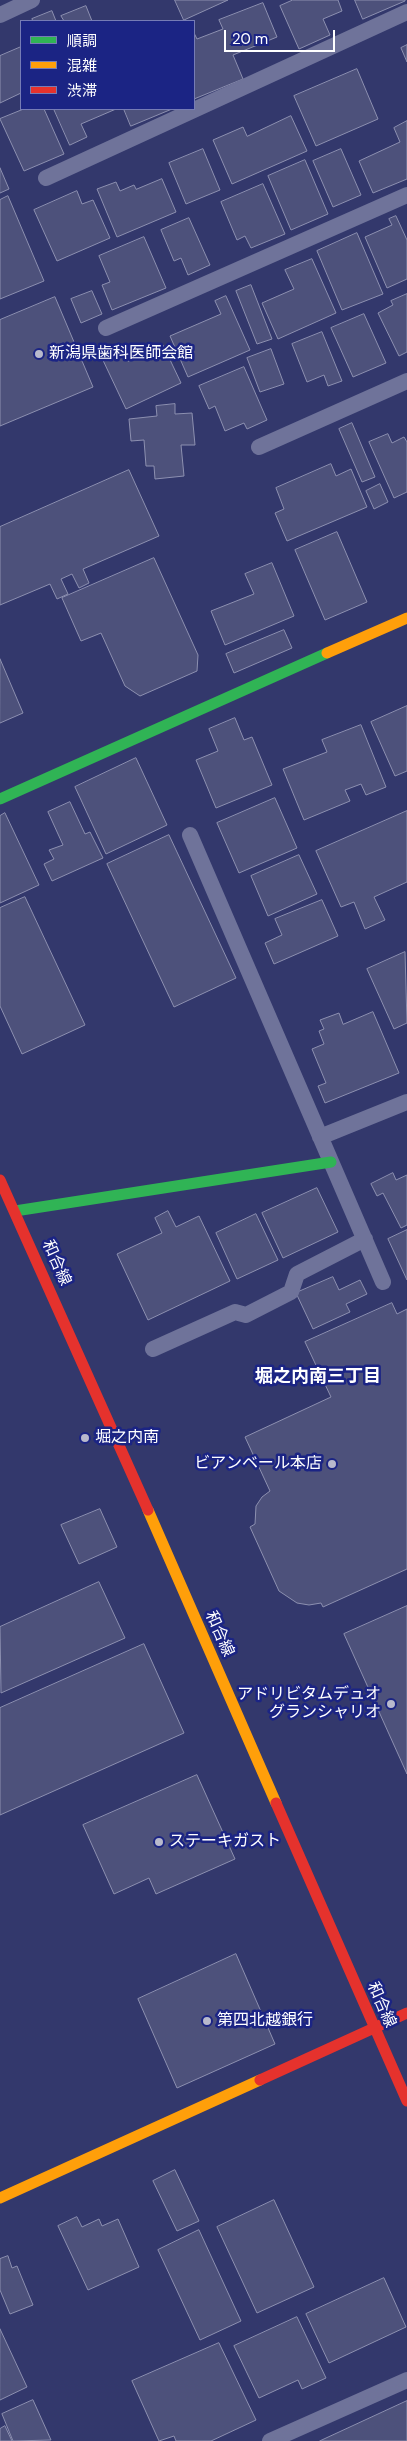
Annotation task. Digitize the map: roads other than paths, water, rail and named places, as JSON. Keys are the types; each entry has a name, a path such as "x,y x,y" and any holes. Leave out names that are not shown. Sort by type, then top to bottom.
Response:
{"street":[{"path":"0,799 407,618"},
{"path":"15,1211 331,1162"},
{"name":"和合線","path":"0,1180 407,2101"},
{"path":"0,2198 407,2014"}],"lane":[{"path":"0,15 32,0"},
{"path":"195,109 407,12"},
{"path":"46,178 194,110"},
{"path":"106,328 407,195"},
{"path":"259,446 407,381"},
{"path":"190,835 383,1282"},
{"path":"320,1137 407,1102"},
{"path":"153,1349 235,1312 246,1315 291,1292 297,1274 364,1239"},
{"path":"270,2441 407,2380"}],"place":[{"name":"新潟県歯科医師会館","path":"39,354"},
{"name":"堀之内南","path":"85,1438"},
{"name":"ビアンベール本店","path":"332,1464"},
{"name":"アドリビタムデュオ グランシャリオ","path":"391,1704"},
{"name":"ステーキガスト","path":"159,1842"},
{"name":"第四北越銀行","path":"207,2021"}],"district":[{"name":"堀之内南三丁目","path":"318,1377"}]}
